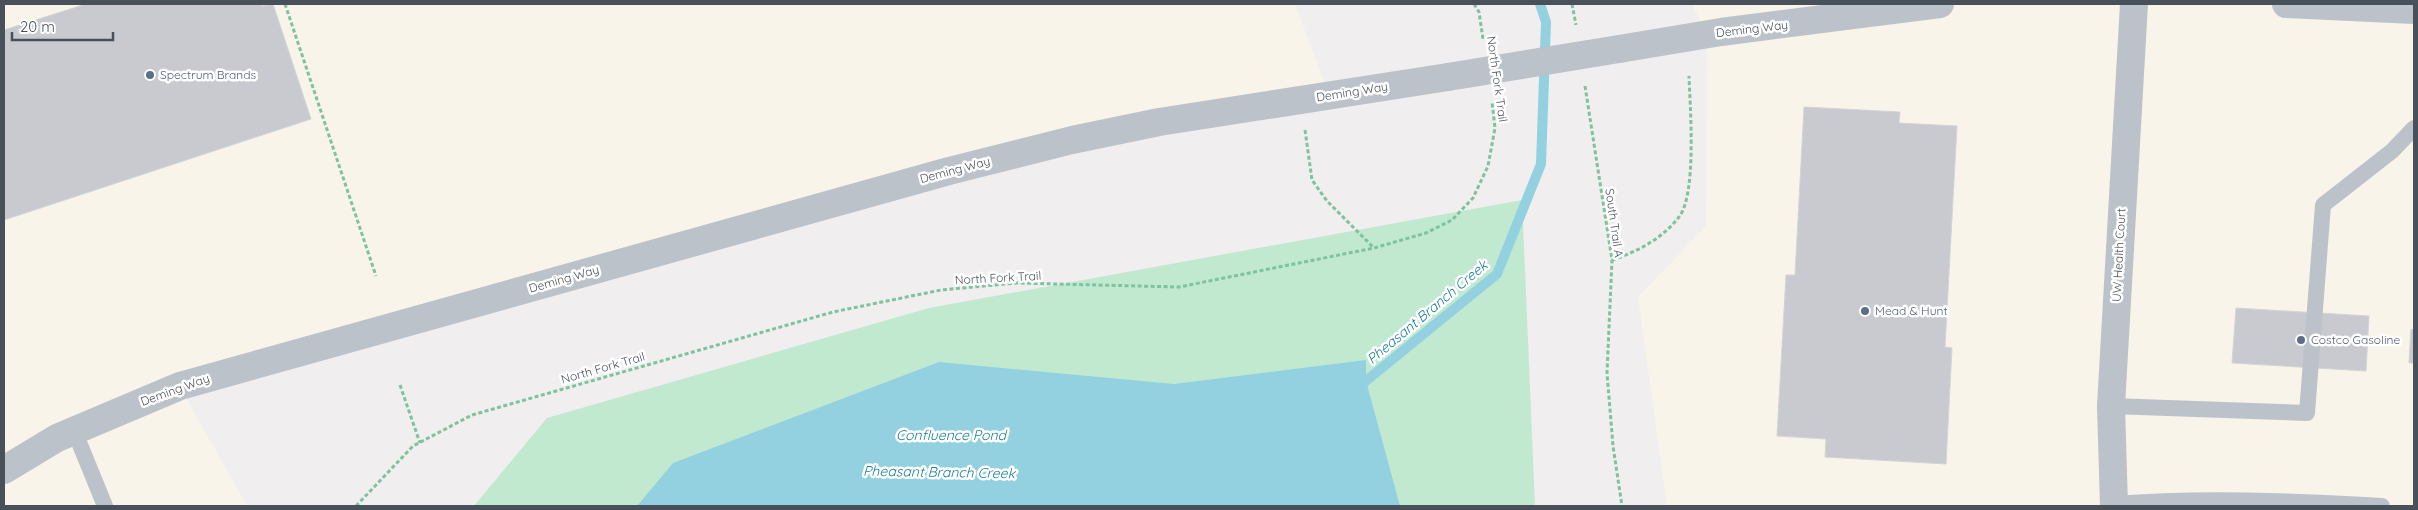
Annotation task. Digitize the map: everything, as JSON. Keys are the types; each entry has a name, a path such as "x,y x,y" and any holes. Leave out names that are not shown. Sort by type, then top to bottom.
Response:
{"street":[{"name":"Deming Way","path":"4,470 57,438 180,386 949,171 1082,138 1159,122 1721,32 1940,4"},
{"name":"UW Health Court","path":"2114,505 2111,406 2134,4"},
{"path":"2286,4 2414,10"}],"lane":[{"path":"2111,406 2307,413 2323,205 2392,151 2414,128"},
{"path":"74,430 105,506"},
{"path":"2114,505 2162,500 2298,501 2382,506"}],"path":[{"path":"285,4 376,276"},
{"name":"North Fork Trail","path":"1474,4 1479,12 1483,41"},
{"path":"1572,4 1577,32"},
{"path":"1612,260 1627,255 1653,241 1680,216 1688,188 1692,152 1689,76"},
{"name":"South Trail A","path":"1584,80 1612,260 1607,372 1613,446 1622,506"},
{"name":"North Fork Trail","path":"356,506 413,446 472,415 833,312 941,290 1016,283 1179,287 1374,248 1426,233 1452,220 1473,198 1488,166 1495,128 1491,99"},
{"path":"1301,100 1312,180 1327,201 1374,248"},
{"path":"400,385 420,443"}],"shaded area":[{"path":"4,4 1295,4 1329,95 1159,122 180,387 247,506 4,506"},
{"path":"1692,4 2414,4 2414,506 1667,506 1638,297 1706,226 1707,35"}],"green space":[{"path":"1522,200 1535,506 474,506 547,418 929,308"}],"water":[{"name":"Confluence Pond","path":"1366,360 1366,381 1400,506 637,506 673,463 939,362 1174,384"}],"building":[{"name":"Spectrum Brands","path":"86,4 261,4 262,6 273,4 311,119 4,220 4,30"},
{"name":"Mead & Hunt","path":"1804,107 1900,112 1899,123 1957,126 1945,347 1952,348 1946,464 1825,457 1826,439 1777,436 1786,275 1795,275"},
{"name":"Costco Gasoline","path":"2236,308 2369,316 2366,371 2232,363"},
{"path":"2411,329 2414,330 2414,363 2409,363"}],"waterway":[{"name":"Pheasant Branch Creek","path":"1356,389 1497,274 1541,164 1546,22 1540,4"}],"place":[{"name":"Spectrum Brands","path":"150,75"},
{"name":"Mead & Hunt","path":"1865,311"},
{"name":"Costco Gasoline","path":"2301,340"}]}
